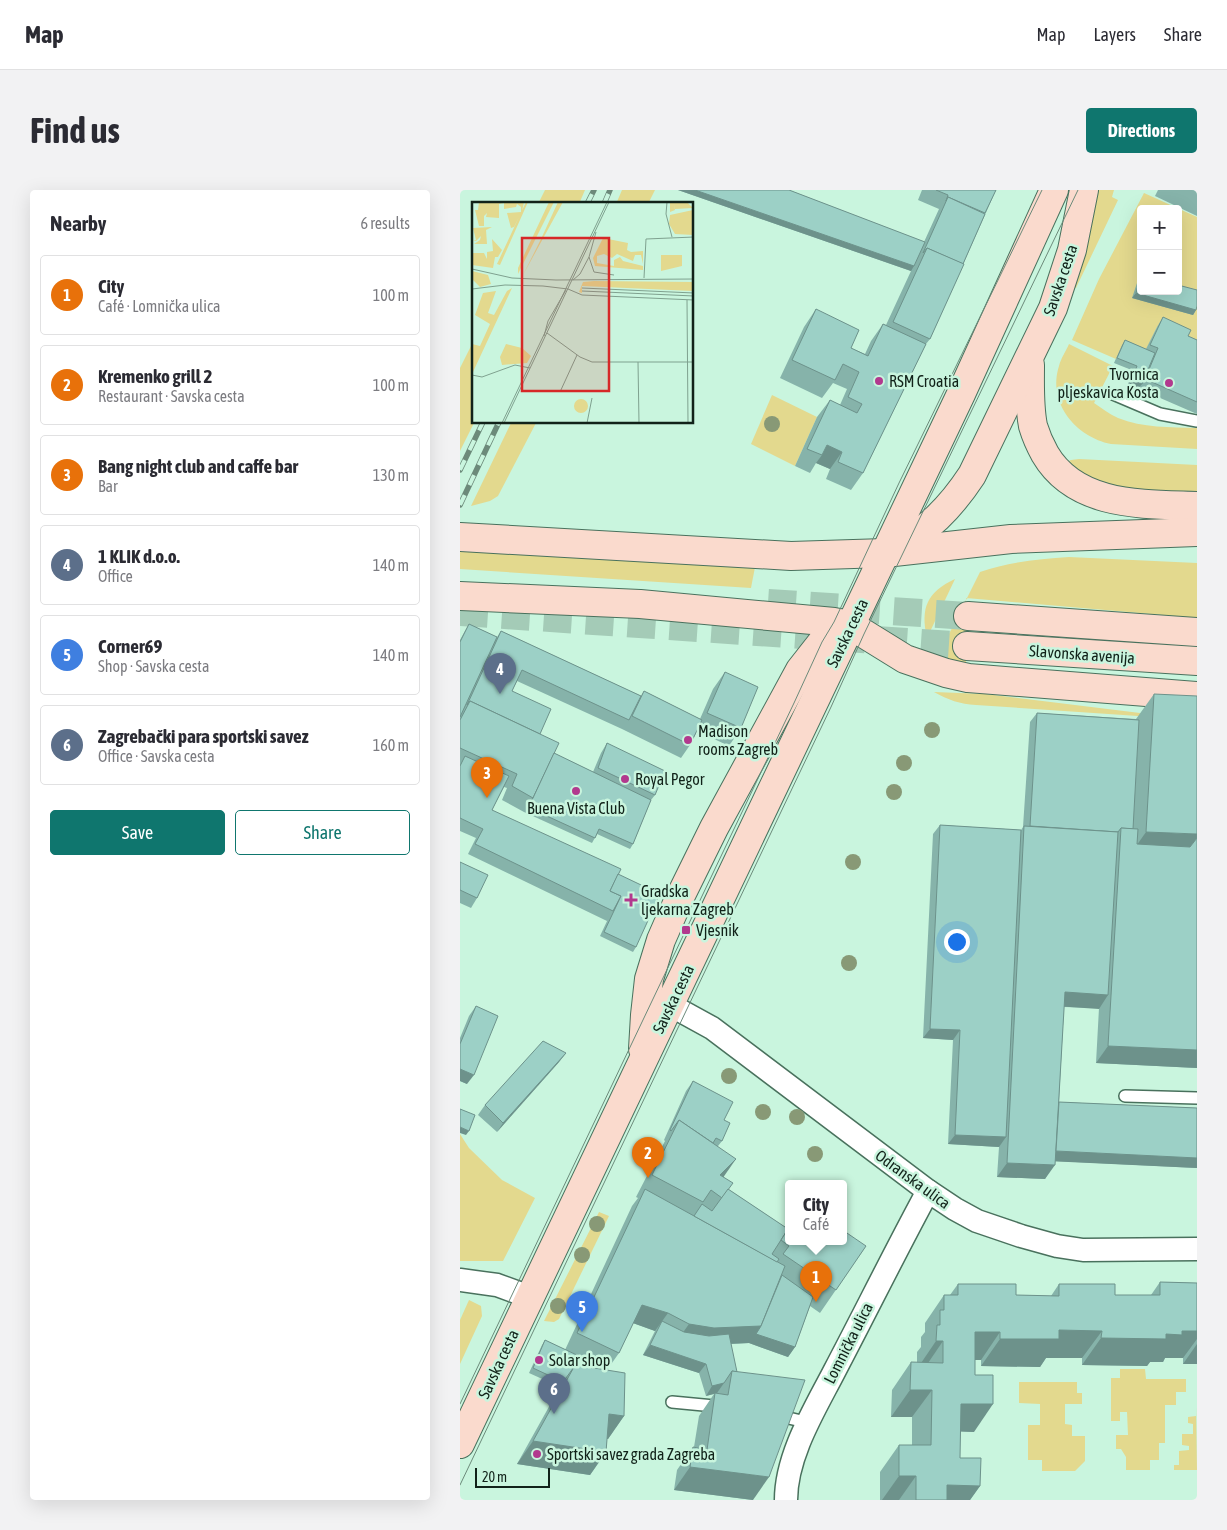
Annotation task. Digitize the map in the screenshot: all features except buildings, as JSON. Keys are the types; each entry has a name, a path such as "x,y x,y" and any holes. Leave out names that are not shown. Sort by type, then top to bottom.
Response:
{"main road":[{"name":"Savska cesta","path":"460,1444 961,394 1054,190"},
{"name":"Savska cesta","path":"885,553 910,541 927,527 956,499 972,475 1052,308 1068,265 1084,190"},
{"path":"1030,356 1029,396 1034,427 1038,440 1059,473 1073,484 1102,498 1118,501 1197,506"},
{"path":"460,537 771,555 885,553 1011,539 1197,532"},
{"path":"460,596 640,604 834,622 850,625 905,659 946,673 968,678 1197,696"},
{"name":"Slavonska avenija","path":"968,616 1197,632"},
{"path":"643,1061 649,979 661,940 679,899 714,828 800,670 822,642 850,625"},
{"name":"Slavonska avenija","path":"967,646 1197,661"}],"street":[{"name":"Odranska ulica","path":"670,1005 712,1028 928,1191 955,1209 978,1221 1057,1246 1083,1250 1197,1249"},
{"name":"Lomnička ulica","path":"786,1500 787,1479 806,1422 928,1191"},
{"path":"460,1280 497,1286 530,1297"}],"lane":[{"path":"1114,394 1160,414 1197,420"},
{"path":"1126,1096 1197,1098"},
{"path":"672,1402 714,1406"},
{"path":"784,1417 806,1422"}],"shaded area":[{"path":"545,190 585,190 580,202 539,202"},
{"path":"622,190 655,190 649,202 617,202"},
{"path":"1097,190 1114,190 1112,197 1118,200 1076,288 1074,288 1073,287"},
{"path":"1144,193 1170,205 1138,205"},
{"path":"1137,206 1137,295 1182,295 1182,210 1197,217 1197,352 1157,327 1144,354 1116,359 1072,340 1099,279"},
{"path":"472,344 474,424 460,451 460,368"},
{"path":"1069,344 1113,366 1094,403 1118,418 1137,424 1197,428 1197,449 1111,444 1086,434 1076,426 1067,416 1057,393 1056,380 1059,366"},
{"path":"772,395 817,417 795,466 751,444"},
{"path":"511,424 535,424 498,496 490,501 471,506"},
{"path":"1079,459 1197,465 1197,495 1131,491 1094,483 1065,463"},
{"path":"460,550 755,567 751,588 460,569"},
{"path":"1069,557 1197,563 1197,618 967,598 980,572 1024,562"},
{"path":"955,579 927,638 924,618 928,602 938,589"},
{"path":"966,600 966,664 946,659 939,654"},
{"path":"934,692 986,694 1197,720 970,704 954,701"},
{"path":"460,1134 469,1148 502,1180 535,1198 503,1261 460,1261"},
{"path":"599,1212 609,1216 559,1319 554,1322 544,1321"},
{"path":"469,1300 481,1306 482,1316 460,1364 460,1320"},
{"path":"1120,1369 1145,1369 1146,1379 1186,1379 1186,1392 1176,1392 1176,1405 1165,1405 1165,1443 1159,1443 1159,1460 1150,1460 1150,1470 1126,1470 1126,1457 1121,1449 1116,1449 1116,1435 1128,1435 1127,1412 1120,1412 1120,1421 1111,1421 1111,1378 1120,1378"},
{"path":"1019,1382 1077,1382 1077,1393 1082,1393 1082,1404 1065,1404 1065,1424 1072,1425 1072,1436 1085,1436 1085,1461 1075,1471 1042,1471 1042,1460 1028,1460 1028,1425 1040,1425 1040,1404 1019,1403"},
{"path":"1196,1406 1197,1470 1174,1470 1174,1465 1179,1465 1179,1451 1189,1450 1189,1446 1182,1445 1182,1434 1193,1434 1193,1424 1188,1423 1188,1417 1196,1416"}],"tunnel":[{"path":"768,603 968,616"},
{"path":"460,612 967,646"}],"tram line":[{"path":"460,1404 822,642 834,622 899,483 1042,190"},
{"path":"460,1485 864,634 1078,190"}],"railway":[{"path":"588,202 594,190"},
{"path":"605,202 610,190"},
{"path":"460,470 482,424"},
{"path":"460,505 498,424"}],"place":[{"name":"RSM Croatia","path":"879,381"},
{"name":"Tvornica pljeskavica Kosta","path":"1169,383"},
{"name":"1 KLIK d.o.o.","path":"500,694"},
{"name":"Madison rooms Zagreb","path":"688,740"},
{"name":"Royal Pegor","path":"625,779"},
{"name":"Buena Vista Club","path":"576,791"},
{"name":"Bang night club and caffe bar","path":"487,798"},
{"name":"Gradska ljekarna Zagreb","path":"631,900"},
{"name":"Vjesnik","path":"686,930"},
{"name":"Kremenko grill 2","path":"648,1178"},
{"name":"City","path":"816,1302"},
{"name":"Corner69","path":"582,1332"},
{"name":"Solar shop","path":"539,1360"},
{"name":"Zagrebački para sportski savez","path":"554,1414"},
{"name":"Sportski savez grada Zagreba","path":"537,1454"}]}
